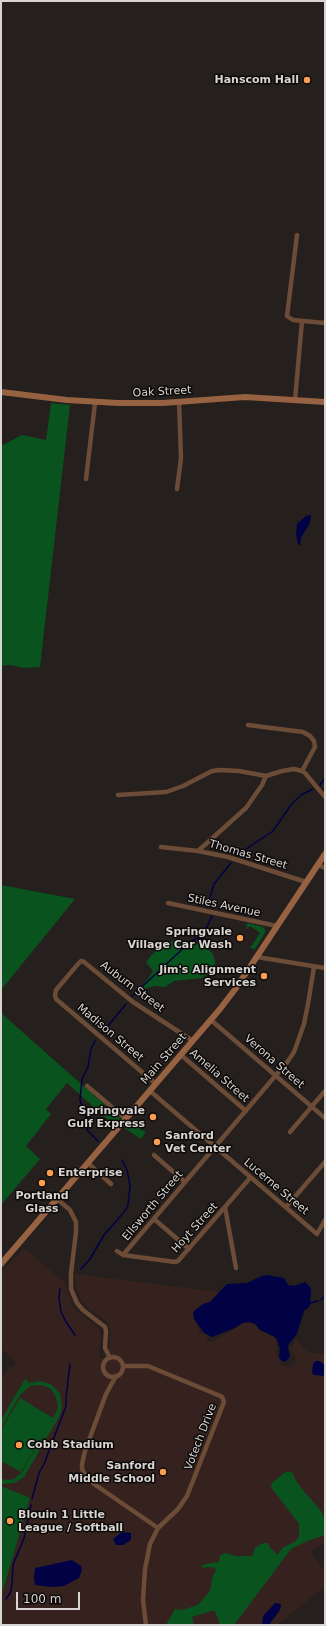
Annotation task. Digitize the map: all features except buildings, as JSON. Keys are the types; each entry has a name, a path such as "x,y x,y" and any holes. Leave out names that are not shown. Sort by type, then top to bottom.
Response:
{"main road":[{"name":"Oak Street","path":"1,392 96,403 132,404 245,397 325,402"},
{"name":"Main Street","path":"1,1264 211,1020 257,957 325,854"}],"street":[{"path":"297,235 287,308 288,317 292,320 325,323"},
{"path":"295,400 302,321"},
{"path":"177,488 181,458 179,402"},
{"path":"86,479 96,403"},
{"path":"248,725 302,732 310,736 314,741 315,747 302,771"},
{"path":"118,795 166,792 184,786 212,772 220,770 239,771 266,776 294,769 302,771 325,797"},
{"path":"198,851 246,808 262,785 266,776"},
{"name":"Thomas Street","path":"161,847 198,851 239,860 306,882"},
{"path":"318,865 325,868"},
{"name":"Stiles Avenue","path":"168,903 277,926"},
{"path":"257,957 325,968"},
{"name":"Madison Street","path":"81,961 56,990 55,995 58,1000 156,1084"},
{"name":"Auburn Street","path":"81,961 133,1002 193,1041"},
{"name":"Ellsworth Street","path":"123,1255 277,1076 294,1052 304,1024 314,967"},
{"name":"Verona Street","path":"211,1020 325,1118"},
{"name":"Amelia Street","path":"181,1055 246,1111"},
{"path":"87,1086 126,1119"},
{"name":"Lucerne Street","path":"150,1091 317,1234 325,1220"},
{"path":"290,1132 325,1091"},
{"path":"154,1155 185,1182"},
{"path":"286,1207 325,1162"},
{"path":"88,1163 111,1184"},
{"name":"Hoyt Street","path":"117,1251 123,1255 175,1262 180,1260 250,1178"},
{"path":"57,1199 70,1210 76,1222 71,1289 77,1303 83,1310 102,1324 106,1329 105,1348 110,1358"},
{"path":"225,1207 236,1268"},
{"path":"154,1219 189,1249"},
{"path":"116,1376 109,1376 104,1370 104,1363 110,1358 117,1358 121,1361 123,1366 106,1394 85,1451 82,1469 85,1475 94,1484 158,1528 150,1544 145,1569 143,1600 146,1625"},
{"name":"Votech Drive","path":"123,1366 148,1366 218,1395 222,1397 224,1402 187,1496 178,1510 158,1528"}],"shaded area":[{"path":"311,515 310,523 301,538 300,546 298,544 296,534 297,524 306,516"},
{"name":"Sanford Middle School","path":"24,1248 65,1283 69,1297 75,1309 99,1328 101,1334 99,1358 108,1357 111,1334 109,1327 105,1320 89,1309 81,1300 76,1287 75,1274 219,1292 211,1301 203,1304 195,1318 200,1333 209,1336 206,1341 207,1342 211,1342 248,1321 276,1339 277,1353 280,1362 284,1366 290,1367 295,1363 296,1357 290,1351 296,1337 303,1348 310,1353 325,1354 325,1543 310,1551 325,1572 325,1587 277,1625 1,1625 1,1377 16,1363 1,1348 1,1272"},
{"path":"267,1275 284,1278 288,1285 294,1286 305,1282 311,1288 310,1306 304,1311 297,1334 289,1344 288,1347 290,1357 285,1362 279,1357 280,1349 275,1337 260,1330 255,1324 249,1322 242,1323 235,1328 212,1337 204,1333 194,1319 193,1313 195,1310 203,1304 210,1302 227,1284 247,1283"},
{"path":"316,1361 324,1364 325,1376 314,1375 312,1373 313,1364"},
{"path":"122,1532 131,1533 131,1540 123,1545 116,1545 113,1539"},
{"path":"72,1560 81,1566 82,1570 79,1578 64,1586 52,1587 35,1585 35,1568"},
{"path":"275,1603 281,1604 280,1610 269,1625 262,1625 263,1616"}],"green space":[{"path":"51,403 70,405 40,667 23,668 11,665 1,666 1,446 22,435 46,440"},
{"path":"1,885 75,899 1,990"},
{"path":"248,923 263,927 266,931 255,949 250,948 260,933 250,926 247,929 246,925"},
{"path":"178,940 205,946 213,954 215,961 214,970 202,978 174,981 165,987 156,986 142,989 140,988 153,971 146,962 158,948 166,943"},
{"path":"1,1013 123,1121 116,1127 67,1083 46,1109 51,1114 26,1146 40,1159 1,1205"},
{"path":"131,1121 141,1126 141,1130 146,1132 141,1139 125,1128"},
{"path":"25,1379 28,1383 41,1381 52,1385 60,1394 62,1408 59,1417 24,1477 14,1483 1,1484 1,1479 14,1479 22,1472 57,1411 58,1406 56,1397 51,1389 42,1385 30,1386 20,1395 1,1428 1,1420"},
{"name":"Cobb Stadium","path":"20,1398 53,1418 21,1472 1,1461 1,1430"},
{"path":"288,1471 293,1473 302,1489 321,1511 325,1520 325,1535 307,1541 291,1549 234,1625 220,1625 215,1611 211,1611 192,1617 194,1625 166,1625 175,1609 182,1610 198,1605 210,1591 213,1575 216,1571 215,1568 203,1568 202,1566 205,1564 219,1562 220,1556 225,1553 236,1556 252,1556 255,1548 264,1543 268,1543 271,1549 278,1555 282,1548 296,1541 299,1536 299,1524 271,1487 272,1483"},
{"path":"1,1486 30,1498 3,1590 1,1591"}],"waterway":[{"path":"320,785 325,778"},
{"path":"237,855 273,831 291,805 301,795 313,789"},
{"path":"207,907 214,884 231,863"},
{"path":"132,996 190,942 203,935 212,916"},
{"path":"102,1033 126,1004"},
{"path":"95,1041 91,1049 88,1067 82,1079 80,1100 89,1125 87,1130 98,1141"},
{"path":"81,1269 90,1259 104,1235 125,1211 128,1205 130,1186 127,1170 122,1160"},
{"path":"60,1289 59,1298 61,1312 75,1335"},
{"path":"321,1300 325,1296"},
{"path":"310,1303 318,1301"},
{"path":"32,1499 39,1473 44,1464 66,1406 70,1364"},
{"path":"6,1599 10,1593 13,1565 24,1538 31,1505"}],"place":[{"name":"Hanscom Hall","path":"307,80"},
{"name":"Springvale Village Car Wash","path":"240,938"},
{"name":"Jim's Alignment Services","path":"264,976"},
{"name":"Springvale Gulf Express","path":"153,1117"},
{"name":"Sanford Vet Center","path":"157,1142"},
{"name":"Enterprise","path":"50,1173"},
{"name":"Portland Glass","path":"42,1183"},
{"name":"Cobb Stadium","path":"19,1445"},
{"name":"Sanford Middle School","path":"163,1472"},
{"name":"Blouin 1 Little League / Softball","path":"10,1521"}]}
